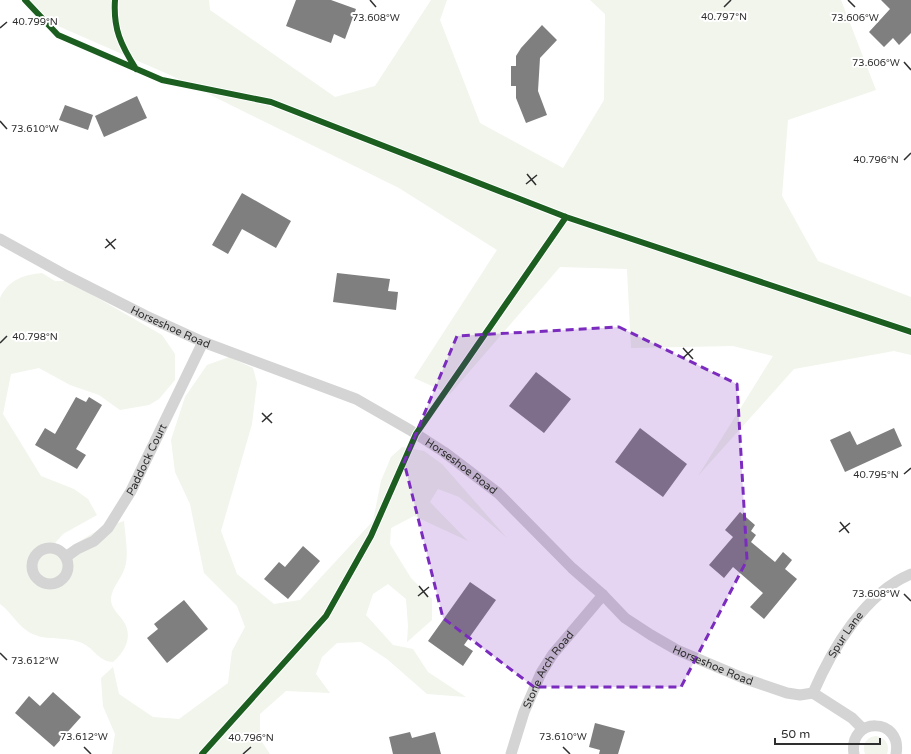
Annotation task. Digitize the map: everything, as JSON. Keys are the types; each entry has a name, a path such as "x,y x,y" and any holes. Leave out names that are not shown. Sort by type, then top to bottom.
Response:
{"street":[{"name":"Horseshoe Road","path":"0,239 67,276 146,316 203,342 356,400 410,430 444,452 498,493 572,568 603,595 625,618 677,650 743,678 787,693 800,695 813,693"},
{"name":"Paddock Court","path":"66,557 77,549 94,541 108,528 131,491 203,342"},
{"name":"Spur Lane","path":"813,693 825,666 848,630 891,585 911,574"},
{"name":"Stone Arch Road","path":"511,754 524,712 541,672 552,654 603,595"},
{"path":"813,693 852,718 863,729"},
{"path":"854,754 855,740 863,729 878,726 885,728 895,738 897,746 896,754"}],"highlighted area":[{"path":"619,327 737,384 747,560 681,687 534,687 443,618 404,462 457,336"}],"shaded area":[{"path":"23,0 209,0 210,10 335,97 375,86 431,0 447,0 440,20 480,123 563,168 604,100 605,14 590,0 841,0 876,90 788,120 782,196 818,261 911,297 911,355 894,351 794,369 698,476 773,356 733,346 631,348 627,269 560,267 450,394 414,378 497,250 399,188 170,75 33,15"},
{"path":"42,273 55,281 68,281 162,335 175,354 175,380 159,399 149,405 120,410 99,395 70,385 39,368 11,374 3,414 41,476 74,489 88,499 97,515 63,534 50,549 65,550 100,529 124,521 127,550 126,562 124,571 113,590 111,602 127,628 128,639 121,654 113,662 100,657 82,643 68,639 47,638 33,634 22,627 0,604 0,298 12,282 29,275"},
{"path":"229,357 253,368 257,383 252,424 221,531 237,574 274,604 300,600 373,521 381,481 391,457 402,447 424,451 442,464 507,538 459,497 438,489 430,502 468,541 414,516 391,528 390,544 411,578 432,599 432,620 407,642 408,626 406,599 388,584 373,594 366,615 393,645 413,649 428,672 466,697 427,694 387,659 361,642 337,643 322,657 316,674 330,693 286,691 260,714 260,739 270,754 112,754 115,734 103,706 101,678 113,667 119,694 153,717 179,719 228,683 232,651 245,627 237,606 204,573 190,504 175,472 171,440 185,397 207,365"},
{"path":"876,736 885,740 888,748 887,754 865,754 864,748 867,740"}],"building":[{"path":"296,0 331,0 356,9 345,39 334,34 331,43 286,26"},
{"path":"881,0 911,0 911,33 899,45 893,38 884,47 869,32 890,9"},
{"path":"542,25 557,40 540,58 538,91 547,115 526,123 516,98 516,86 511,86 511,66 516,66 516,56 521,48"},
{"path":"137,96 147,118 104,137 95,116"},
{"path":"65,105 93,115 88,130 59,120"},
{"path":"242,193 291,221 276,248 242,229 228,254 212,245"},
{"path":"337,273 390,279 388,291 398,292 396,310 333,302"},
{"path":"536,372 571,399 544,433 509,406"},
{"path":"76,397 86,402 89,397 102,405 76,449 86,455 77,469 35,445 45,428 55,434"},
{"path":"640,428 687,464 663,497 615,462"},
{"path":"894,428 902,446 845,472 830,440 850,431 857,445"},
{"path":"740,512 755,525 751,531 756,535 751,542 775,562 783,552 792,560 785,569 797,579 764,619 750,607 763,593 733,567 724,578 709,565 733,537 725,530"},
{"path":"303,546 320,561 288,599 264,579 279,562 285,567"},
{"path":"470,582 496,600 464,645 473,651 463,666 428,641"},
{"path":"184,600 208,629 167,663 147,638 158,629 154,624"},
{"path":"53,692 81,717 54,747 15,713 29,696 40,706"},
{"path":"595,723 625,731 618,754 599,754 600,750 589,747"},
{"path":"410,732 412,738 435,732 441,754 393,754 389,737"}],"cycle path":[{"path":"25,0 58,35 162,80 271,102 566,217 911,332"},
{"path":"115,0 115,20 119,36 136,69"},
{"path":"202,754 326,616 371,536 416,434 566,217"}]}
